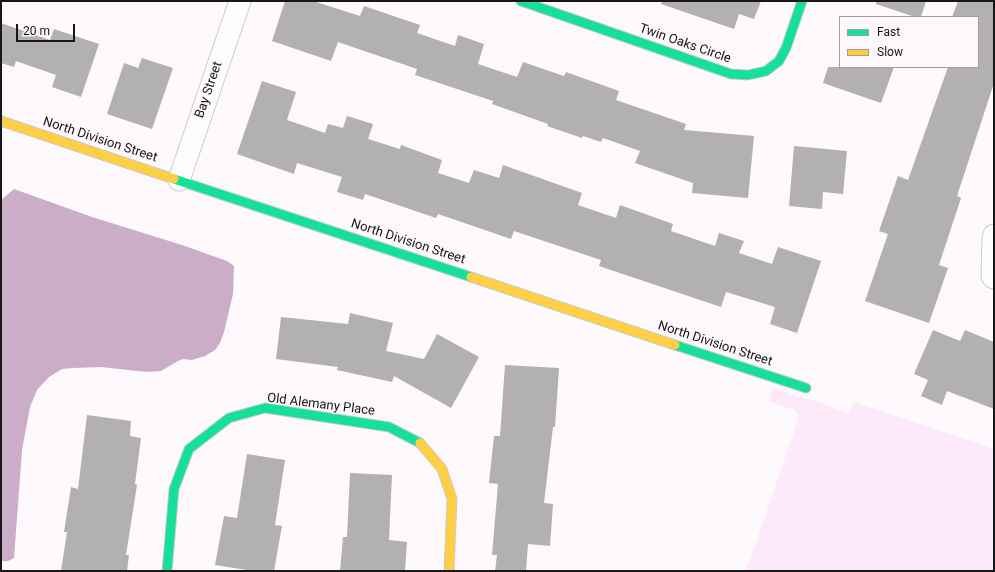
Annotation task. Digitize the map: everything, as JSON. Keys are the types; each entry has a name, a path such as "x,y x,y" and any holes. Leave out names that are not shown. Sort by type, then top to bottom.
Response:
{"street":[{"name":"Bay Street","path":"179,180 240,1"},
{"name":"Twin Oaks Circle","path":"521,1 546,5 731,74 748,75 766,71 778,61 786,48 802,1"},
{"name":"North Division Street","path":"1,121 806,388"},
{"path":"994,235 992,269 992,276 994,278"},
{"name":"Old Alemany Place","path":"167,571 174,489 189,449 229,418 265,408 389,427 419,442 442,469 452,499 449,571"}],"shaded area":[{"path":"14,189 92,217 182,245 227,261 234,266 233,294 224,332 220,343 215,350 205,356 192,360 183,359 161,371 147,372 101,367 62,369 49,377 37,390 30,407 22,450 14,558 8,561 1,561 1,200"},
{"path":"773,388 814,400 849,414 854,402 994,449 994,571 746,571 798,420 798,414 794,410 769,401"}],"building":[{"path":"285,1 313,1 360,16 364,6 420,25 417,33 455,46 458,35 484,44 478,64 517,77 523,62 564,76 566,72 619,91 616,100 686,124 684,130 754,136 748,198 692,193 693,183 635,163 640,151 603,138 601,142 583,136 582,138 547,126 548,124 492,104 493,101 415,75 417,69 338,42 331,61 272,41"},
{"path":"662,1 761,1 754,19 739,14 734,29 661,4"},
{"path":"876,1 926,1 921,16 912,16 876,4"},
{"path":"958,1 994,1 994,83 957,196 961,198 939,265 948,268 929,323 865,301 888,234 879,231 898,176 908,180 948,68 979,68 979,16 952,16"},
{"path":"1,23 50,40 54,29 99,44 81,97 52,87 56,75 16,61 14,67 1,63"},
{"path":"142,58 173,68 152,129 107,114 124,63 138,68"},
{"path":"828,67 894,68 881,103 823,83"},
{"path":"262,81 296,92 287,120 325,133 328,124 343,128 347,116 373,124 368,139 400,149 401,145 442,160 438,173 469,183 474,170 499,178 503,165 582,193 578,205 616,218 620,205 673,224 671,231 715,246 719,233 744,241 739,253 772,264 778,247 821,261 797,333 770,324 775,307 726,292 721,307 599,266 601,260 514,231 511,239 438,214 436,218 365,194 363,200 337,192 342,177 297,163 294,174 237,154"},
{"path":"794,146 847,151 843,194 823,192 822,209 789,206"},
{"path":"350,313 393,323 386,351 424,359 437,334 479,357 451,408 394,376 392,382 337,370 338,367 276,359 281,317 348,324"},
{"path":"933,330 960,341 965,330 994,342 994,409 947,391 942,405 921,396 928,380 914,374"},
{"path":"505,365 559,368 555,427 553,427 544,503 553,504 550,546 528,544 526,571 495,571 497,555 492,555 498,484 489,483 494,436 500,436"},
{"path":"87,415 131,421 130,436 141,438 135,484 137,485 126,555 129,555 127,571 61,571 67,532 64,532 71,487 78,489"},
{"path":"247,454 285,460 275,525 282,526 274,571 253,571 215,565 224,516 237,518"},
{"path":"350,473 392,475 389,540 407,542 405,571 340,571 343,537 347,537"}],"traffic: fast":[{"path":"521,1 731,74 748,75 766,71 779,61 786,48 802,1"},
{"path":"174,179 471,277"},
{"path":"675,345 806,388"},
{"path":"167,571 174,489 189,449 229,418 265,408 389,427 420,443"}],"traffic: slow":[{"path":"1,121 174,179"},
{"path":"471,277 675,345"},
{"path":"420,443 442,469 452,499 449,571"}]}
